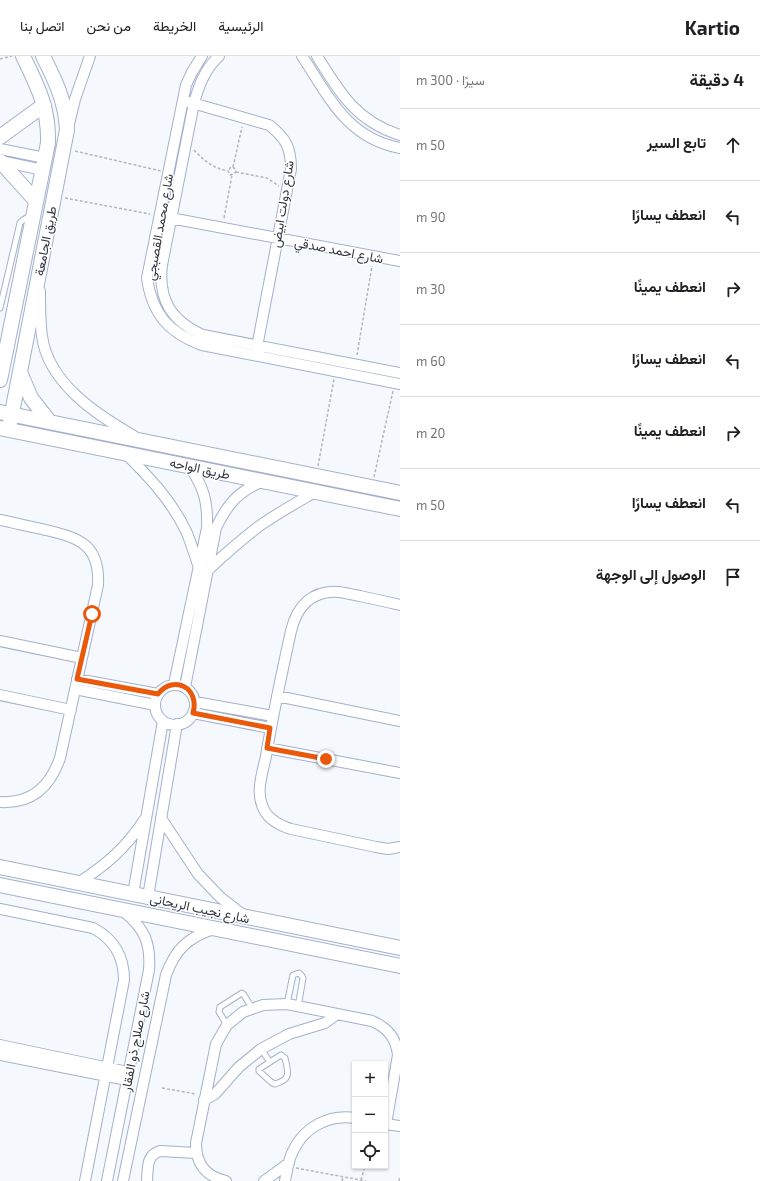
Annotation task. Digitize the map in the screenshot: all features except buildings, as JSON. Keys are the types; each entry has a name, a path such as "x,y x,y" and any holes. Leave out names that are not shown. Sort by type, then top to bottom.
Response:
{"street":[{"name":"طريق الجامعة","path":"1,373 4,344 48,144 48,130 44,105 36,81 23,56"},
{"name":"طريق الجامعة","path":"4,428 6,413 20,371 67,130 66,112 61,93 44,56"},
{"path":"67,130 75,99 90,56"},
{"name":"شارع محمد القصبجي","path":"202,56 186,85 147,278 153,304 168,326 190,341 202,345 356,365 400,373"},
{"name":"شارع محمد القصبجي","path":"219,56 204,74 194,103 160,277 166,302 172,313 181,322 191,330 203,335 256,351 336,372 397,384"},
{"path":"302,56 344,118 374,140 400,148"},
{"path":"316,56 351,106 368,121 387,131 400,135"},
{"name":"شارع دولت ابيض","path":"183,100 269,125 280,133 287,144 291,156 290,169 256,351"},
{"path":"0,137 44,105"},
{"path":"0,149 44,164"},
{"path":"0,161 44,164"},
{"path":"0,161 35,207"},
{"name":"شارع احمد صدقي","path":"160,216 400,262"},
{"path":"39,275 42,338 47,356 56,372 87,406 141,440"},
{"path":"20,371 24,385 31,398 49,422"},
{"name":"طريق الواحه","path":"6,413 400,493"},
{"name":"طريق الواحه","path":"4,428 400,509"},
{"path":"125,453 150,477 170,504 187,533 198,565"},
{"path":"174,684 207,528 208,511 203,490 189,466"},
{"path":"185,687 216,528 223,513 234,499 248,488 263,481"},
{"path":"209,569 259,526 286,508 315,492"},
{"path":"0,520 66,535 78,540 88,548 96,559 99,572 98,585 71,710 60,758 55,772 47,784 36,793 24,799 0,802"},
{"path":"400,605 340,592 326,592 313,597 302,606 294,617 272,716 260,792 262,805 268,816 278,825 291,830 376,847 388,849 400,847"},
{"path":"0,641 82,658"},
{"path":"76,684 158,694"},
{"path":"76,684 155,705"},
{"path":"174,684 185,687 193,696 195,702 193,713 186,721 177,724 163,721 157,714 155,705 158,694 162,689 174,684"},
{"path":"0,695 71,710"},
{"path":"277,696 400,721"},
{"path":"195,702 272,716"},
{"path":"193,713 270,728"},
{"path":"133,894 163,721"},
{"path":"148,897 177,724"},
{"path":"267,748 400,773"},
{"path":"78,883 99,870 117,854 133,837 147,817"},
{"path":"161,818 198,874 220,897 244,917"},
{"name":"شارع نجيب الريحانى","path":"0,867 294,927 396,945"},
{"name":"شارع نجيب الريحانى","path":"0,885 400,966"},
{"path":"0,909 93,928 101,932 115,945 123,961 124,980 85,1181"},
{"name":"شارع صلاح ذو الفقار","path":"107,1181 149,970 150,956 147,942 142,930 133,919 122,910"},
{"path":"291,943 294,927"},
{"name":"شارع صلاح ذو الفقار","path":"123,1181 166,975 171,962 179,950 202,932 216,928"},
{"path":"142,1003 159,1006"},
{"path":"226,1181 211,1178 201,1166 196,1153 196,1143 216,1044 228,1025 243,1012 263,1005 287,1004 382,1025 390,1032 397,1047 398,1055 397,1077 388,1095"},
{"path":"204,1098 215,1094 239,1067 261,1049 289,1034 325,1023 336,1015"},
{"path":"390,1032 400,1029"},
{"path":"0,1045 128,1076"},
{"path":"0,1055 106,1071"},
{"path":"285,1181 292,1152 298,1141 306,1132 327,1120 352,1118"},
{"path":"388,1124 400,1126"},
{"path":"147,1181 150,1158 155,1152 196,1153"},
{"path":"112,1156 128,1159"},
{"path":"264,1181 288,1165"}],"lane":[{"path":"0,308 20,223 35,207"},
{"path":"287,1004 293,975 299,973 303,978 298,1006"},
{"path":"228,1025 219,1012 220,1006 242,993 252,1008"},
{"path":"261,1049 270,1062"},
{"path":"281,1055 284,1056 288,1072 287,1078 276,1084 259,1071 260,1068 270,1062 281,1055"}],"path":[{"path":"0,59 14,56"},
{"path":"228,171 233,167 244,118"},
{"path":"187,141 208,163 217,169 228,171 232,175"},
{"path":"64,149 168,173"},
{"path":"233,167 236,172"},
{"path":"222,228 232,175 236,172 267,178 286,191"},
{"path":"54,196 160,216"},
{"path":"356,365 373,256"},
{"path":"316,476 336,372"},
{"path":"372,487 397,384"},
{"path":"162,1088 204,1098"},
{"path":"288,1165 366,1181"},
{"path":"361,1180 364,1169"},
{"path":"342,1181 343,1176"},
{"path":"399,1181 400,1176"}],"route":[{"path":"92,614 77,679 158,694 167,686 174,684 180,685 190,691 193,696 195,702 193,713 270,728 267,748 326,759"}]}
